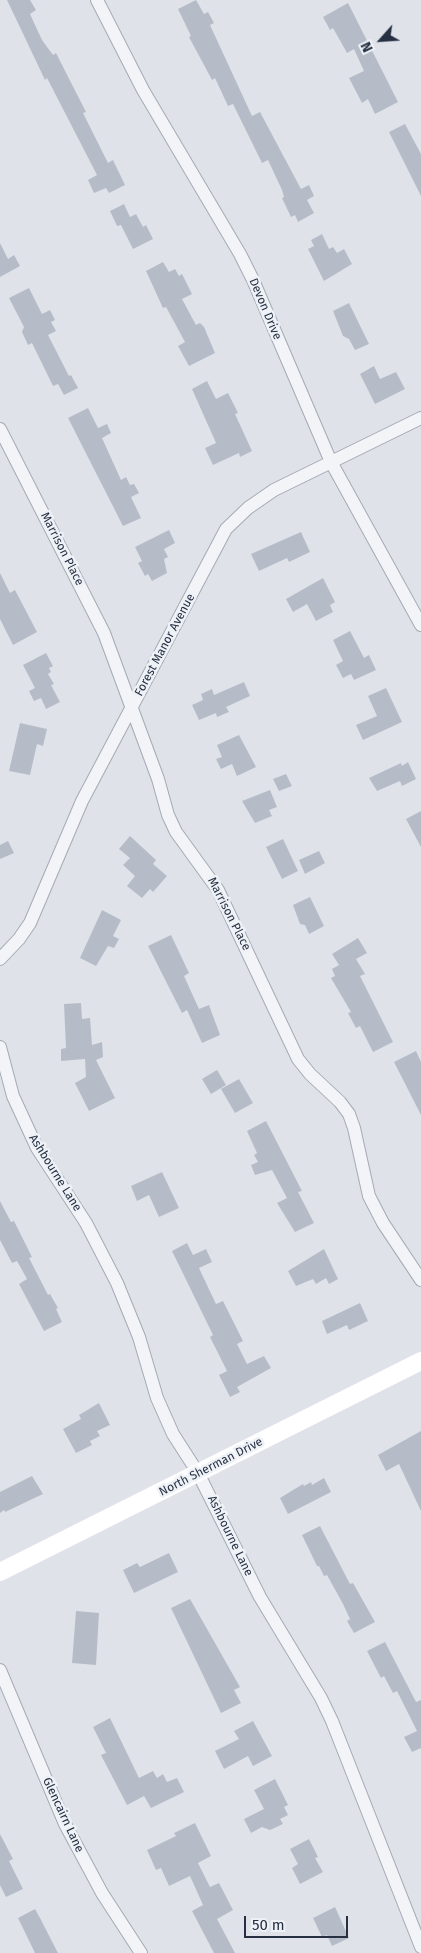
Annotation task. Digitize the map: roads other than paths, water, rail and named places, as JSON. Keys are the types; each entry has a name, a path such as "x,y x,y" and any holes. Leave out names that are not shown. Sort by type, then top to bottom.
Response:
{"main road":[{"name":"North Sherman Drive","path":"0,1572 421,1361"}],"street":[{"name":"Devon Drive","path":"97,0 143,90 253,280 331,462 421,624"},
{"name":"Forest Manor Avenue","path":"0,959 15,944 30,923 82,801 226,528 248,508 274,490 421,418"},
{"name":"Marrison Place","path":"0,429 104,633 158,779 168,815 176,832 218,890 298,1059 310,1074 340,1102 349,1114 370,1196 382,1223 421,1280"},
{"name":"Ashbourne Lane","path":"0,1046 18,1108 37,1148 86,1223 102,1252 140,1337 162,1411 173,1434 198,1473 260,1597 322,1698 421,1947"},
{"name":"Glencairn Lane","path":"0,1670 65,1824 102,1892 142,1953"}]}
